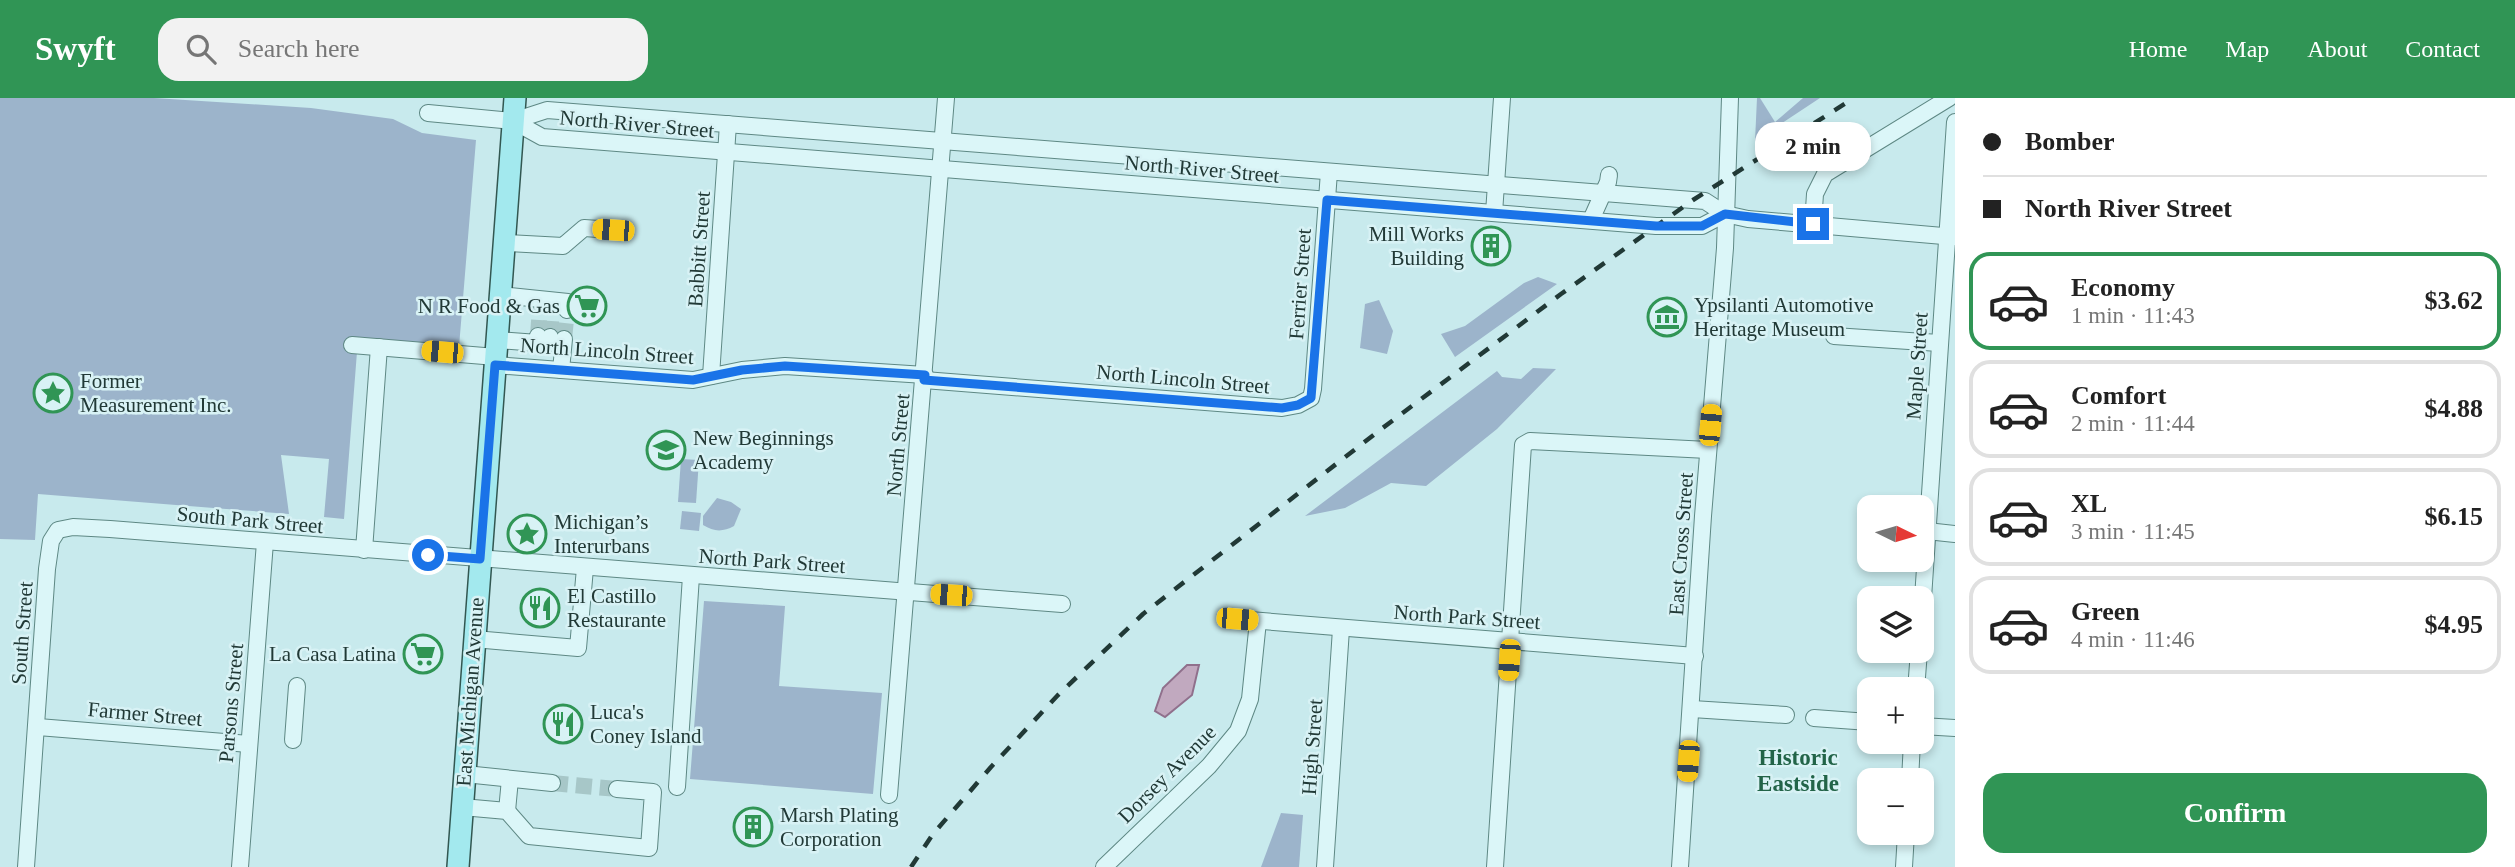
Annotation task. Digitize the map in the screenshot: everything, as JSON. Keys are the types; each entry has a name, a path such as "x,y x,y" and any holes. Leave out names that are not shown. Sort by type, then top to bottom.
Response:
{"main road":[{"name":"East Michigan Avenue","path":"458,867 515,98"}],"street":[{"name":"North Street","path":"889,795 946,98"},
{"path":"1494,213 1502,98"},
{"name":"East Cross Street","path":"1680,867 1708,450 1725,248 1730,98"},
{"path":"1813,224 1815,194 1825,174 1950,98"},
{"name":"North River Street","path":"513,121 547,110 1705,201 1725,214 1952,237"},
{"path":"428,113 513,121"},
{"name":"North River Street","path":"513,121 542,137 1656,226 1702,226 1725,214"},
{"name":"Maple Street","path":"1929,495 1939,343 1952,237 1955,122"},
{"name":"Babbitt Street","path":"711,376 728,124"},
{"path":"1130,184 1132,156"},
{"name":"Ferrier Street","path":"1311,398 1329,172"},
{"path":"1591,220 1609,175"},
{"path":"506,243 563,246 584,228 613,230"},
{"path":"501,295 550,305"},
{"path":"1834,336 1939,343"},
{"path":"352,345 496,354 550,340 561,370"},
{"path":"364,550 379,347"},
{"name":"North Lincoln Street","path":"496,354 561,370 667,379 693,380 785,366 1282,408 1298,405 1311,398"},
{"path":"1495,867 1523,445 1530,441 1708,450"},
{"name":"South Park Street","path":"47,569 51,541 58,530 73,527 480,559"},
{"path":"1934,532 1955,534"},
{"name":"Parsons Street","path":"240,867 265,542"},
{"name":"North Park Street","path":"480,559 1062,604"},
{"path":"474,639 578,648 585,568"},
{"name":"South Street","path":"26,867 38,727 47,569"},
{"path":"677,788 691,576"},
{"name":"North Park Street","path":"1237,619 1695,656"},
{"name":"Dorsey Avenue","path":"1104,867 1209,766 1238,731 1250,699 1258,621"},
{"name":"High Street","path":"1325,867 1341,629"},
{"path":"293,740 298,686"},
{"path":"1692,709 1786,715"},
{"path":"1814,718 1857,721"},
{"name":"Farmer Street","path":"38,727 249,744"},
{"path":"1934,727 1955,728"},
{"path":"465,774 552,783"},
{"path":"507,811 510,779"},
{"path":"462,807 507,811 529,836 649,848 653,792 617,789"},
{"path":"1904,867 1905,845"}],"shaded area":[{"path":"0,98 154,98 311,108 393,119 422,133 476,140 459,347 358,339 344,519 324,517 329,459 281,455 289,514 38,494 35,540 0,539"},
{"path":"1757,98 1760,98 1775,122 1803,98 1820,98 1755,141"},
{"path":"1538,277 1557,284 1455,357 1441,334 1465,326 1524,283"},
{"path":"1379,300 1393,331 1387,354 1360,348 1365,304"},
{"path":"1533,368 1556,369 1497,429 1426,486 1391,483 1345,508 1305,516 1497,371 1502,377 1521,379"},
{"path":"681,459 699,460 696,503 678,502"},
{"path":"717,498 731,502 741,509 734,526 719,530 703,525 703,516"},
{"path":"682,511 701,513 699,531 680,529"},
{"path":"704,601 785,606 779,686 882,693 873,794 690,779"},
{"path":"1187,665 1199,665 1192,695 1165,717 1155,711 1163,688"},
{"path":"1281,813 1303,815 1299,867 1261,867"}],"tunnel":[{"path":"538,336 540,307"},
{"path":"550,337 552,309"},
{"path":"564,339 567,310"},
{"path":"552,783 617,789"}],"railway":[{"path":"911,867 933,834 991,767 1058,695 1143,614 1561,294 1693,200 1854,98"}],"place":[{"name":"Mill Works Building","path":"1491,246"},
{"name":"N R Food & Gas","path":"587,306"},
{"name":"Ypsilanti Automotive Heritage Museum","path":"1667,317"},
{"name":"Former Measurement Inc.","path":"53,393"},
{"name":"New Beginnings Academy","path":"666,450"},
{"name":"Michigan’s Interurbans","path":"527,534"},
{"name":"El Castillo Restaurante","path":"540,608"},
{"name":"La Casa Latina","path":"423,654"},
{"name":"Luca's Coney Island","path":"563,724"},
{"name":"Marsh Plating Corporation","path":"753,827"}],"district":[{"name":"Historic Eastside","path":"1798,770"}],"route":[{"path":"428,555 480,559 495,365 693,380 742,370 785,366 925,375 924,380 1282,408 1298,405 1311,398 1313,389 1327,200 1656,226 1702,226 1725,214 1748,219 1813,224"}]}
